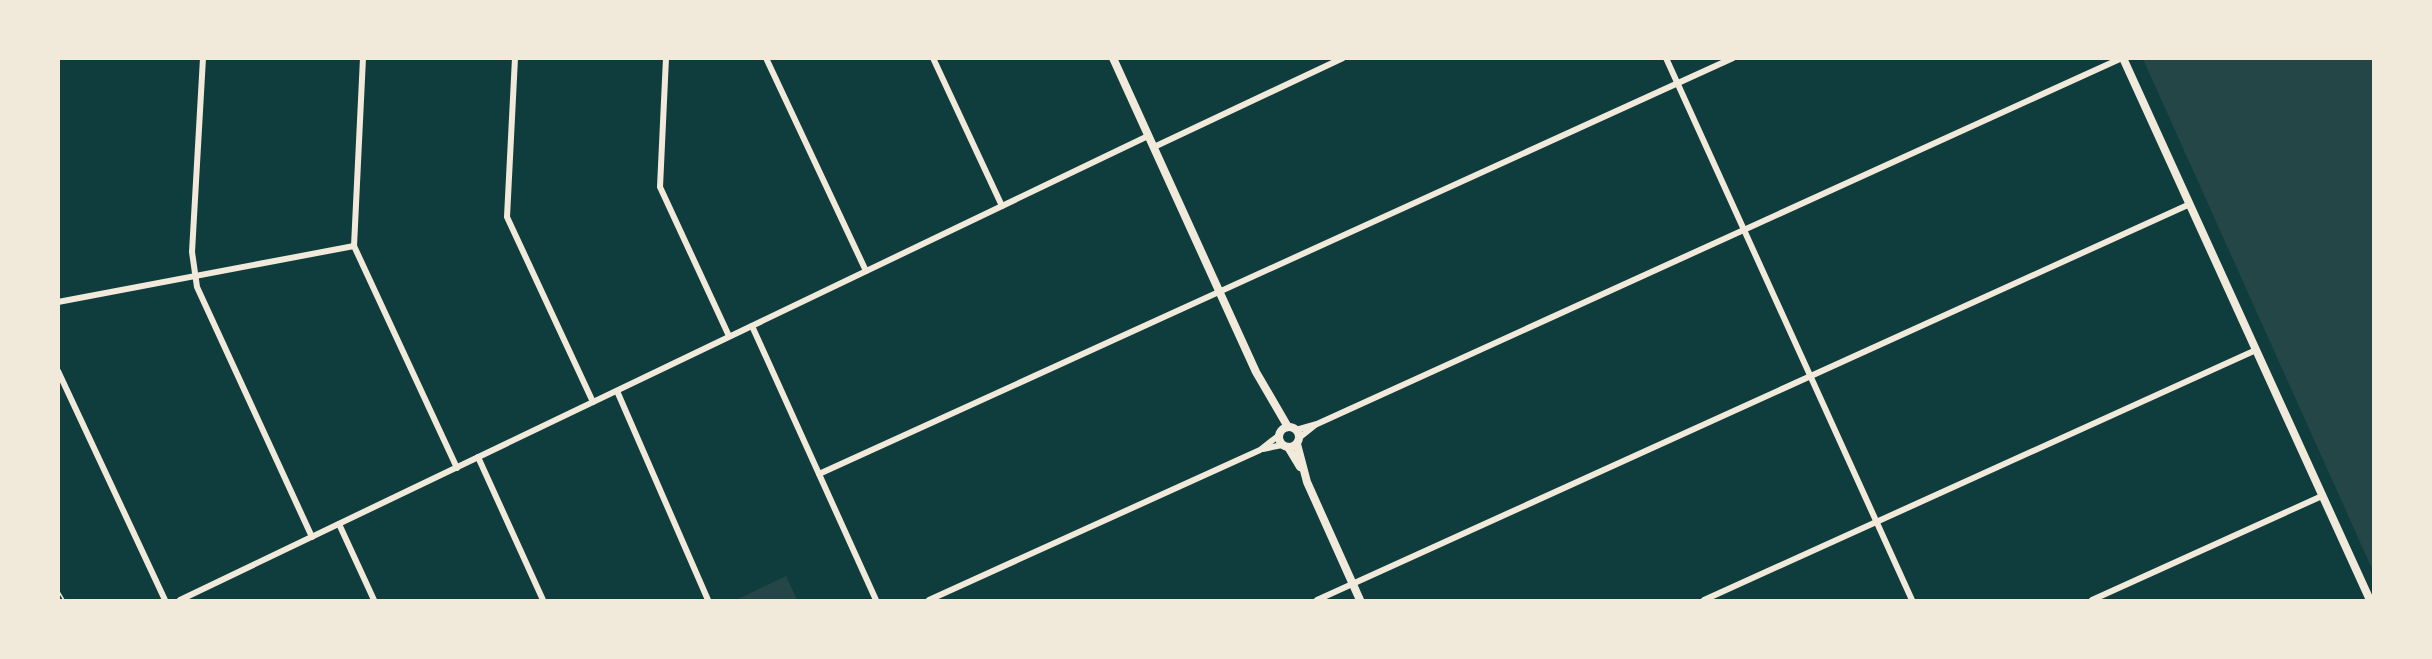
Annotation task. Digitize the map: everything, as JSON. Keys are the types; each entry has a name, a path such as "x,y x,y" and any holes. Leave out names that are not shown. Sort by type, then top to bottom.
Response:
{"street":[{"path":"203,58 192,252 195,276 202,300 312,537"},
{"path":"363,58 354,246 457,468"},
{"path":"515,58 507,217 593,402"},
{"path":"666,58 660,187 729,336"},
{"path":"766,58 866,271"},
{"path":"933,58 1002,206"},
{"path":"1113,58 1220,292 1290,434 1303,470 1360,600"},
{"path":"1154,147 1343,58"},
{"path":"1666,58 1912,600"},
{"path":"819,474 1733,58"},
{"path":"929,600 1260,450 1290,434 1317,424 2123,58 2370,600"},
{"path":"180,600 1148,136"},
{"path":"1317,600 2190,204"},
{"path":"58,303 354,246"},
{"path":"752,326 876,600"},
{"path":"1704,600 2256,350"},
{"path":"58,371 165,600"},
{"path":"617,390 708,600"},
{"path":"1285,446 1290,434"},
{"path":"1285,446 1290,434"},
{"path":"1285,446 1303,470"},
{"path":"1260,450 1285,446"},
{"path":"478,458 543,600"},
{"path":"2092,600 2322,496"},
{"path":"339,524 374,600"}],"path":[{"path":"58,590 64,600"}],"shaded area":[{"path":"2143,59 2373,59 2373,571 2343,504"},
{"path":"786,576 797,600 736,600"}]}
